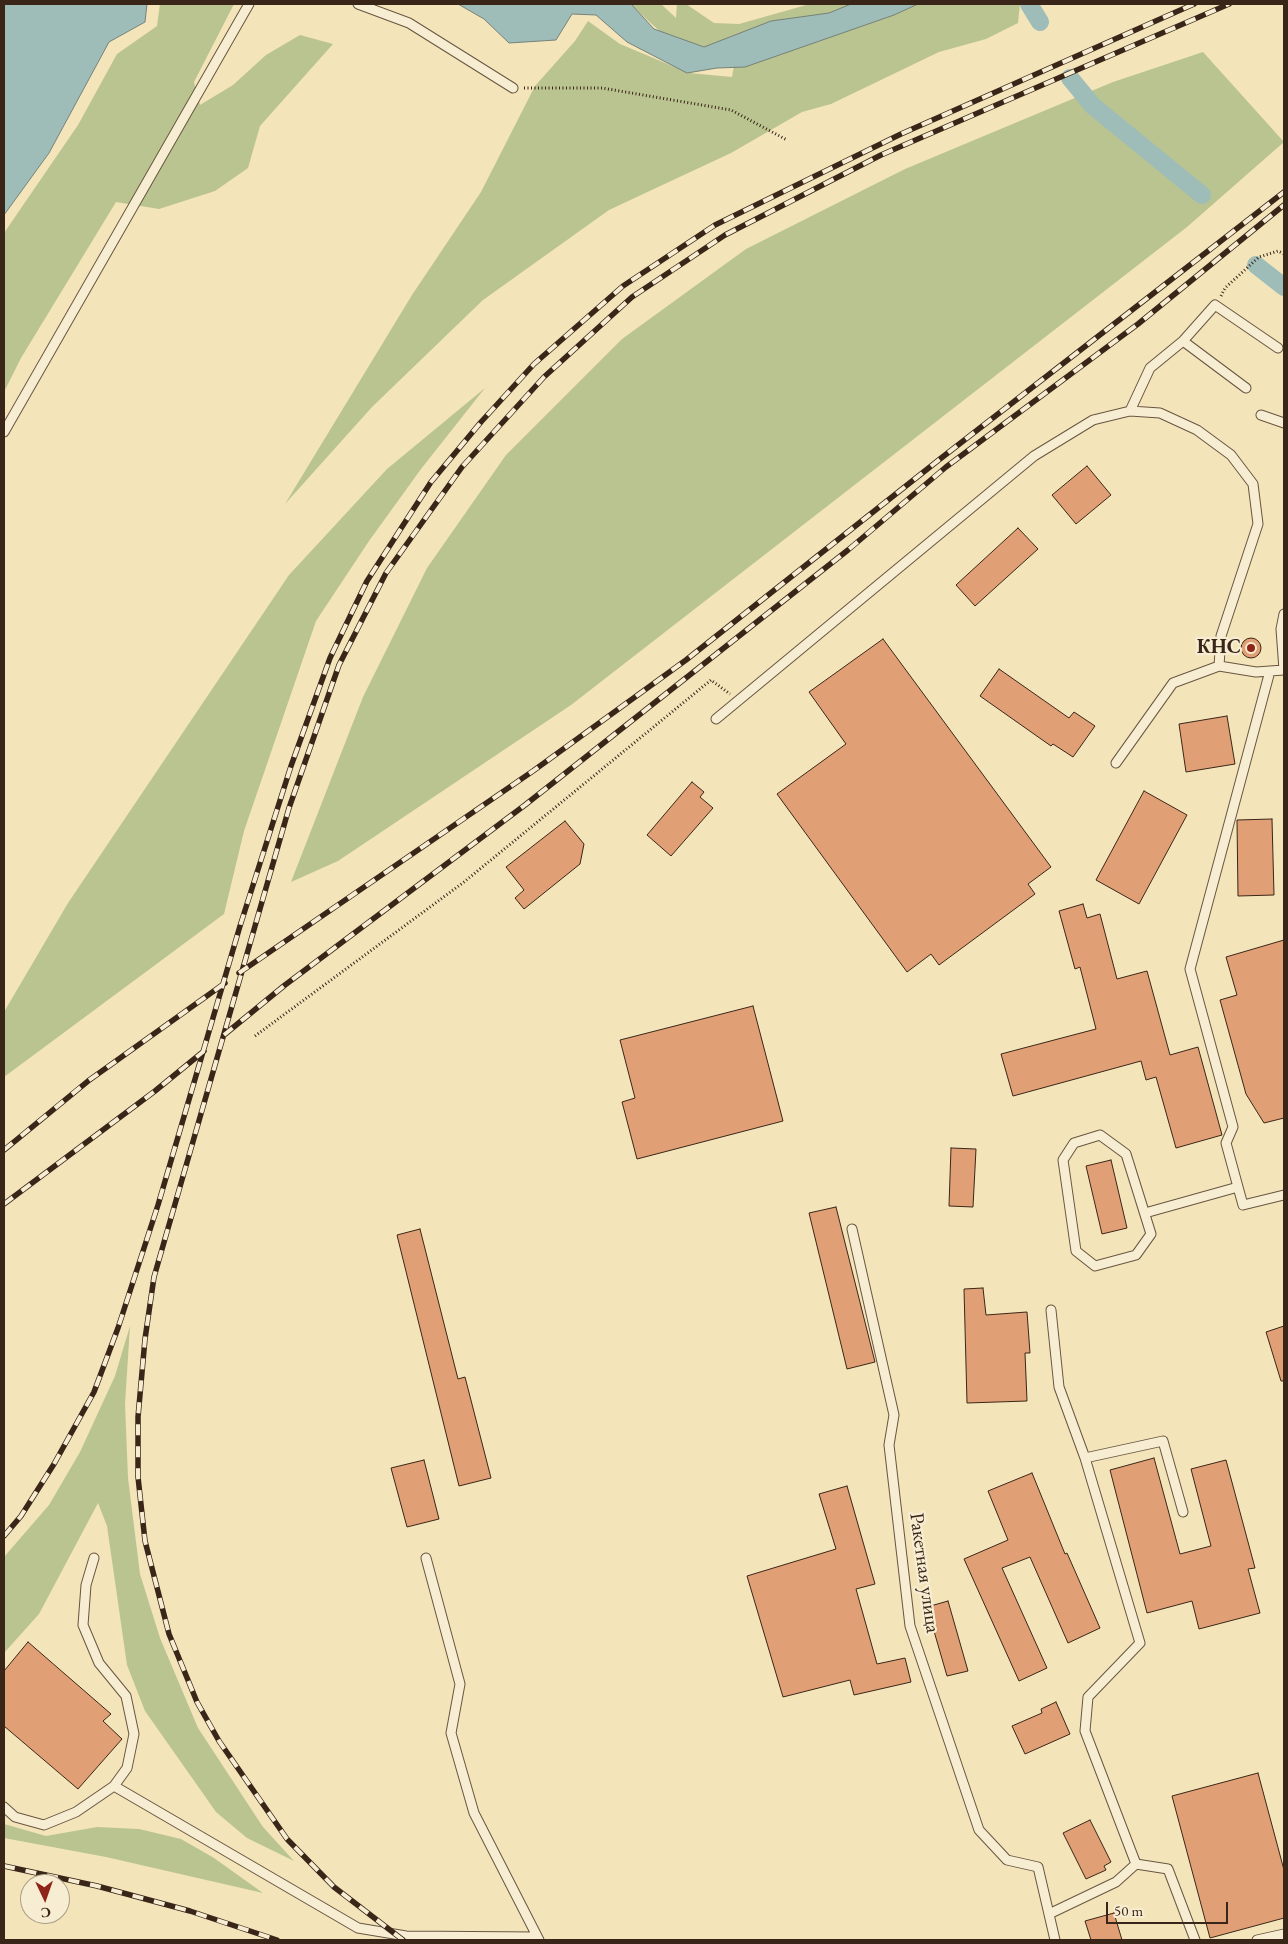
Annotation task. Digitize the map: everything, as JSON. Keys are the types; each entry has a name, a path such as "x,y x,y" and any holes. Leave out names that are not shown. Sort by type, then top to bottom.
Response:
{"lane":[{"path":"4,432 249,4"},
{"path":"358,4 409,23 513,88"},
{"path":"1130,411 1150,368 1182,341 1215,305 1278,348"},
{"path":"1182,341 1246,388"},
{"path":"716,719 1034,456 1093,420 1130,411 1160,413 1197,430 1231,455 1254,484 1258,524 1222,636 1218,666"},
{"path":"1261,415 1284,423"},
{"path":"1116,763 1173,683 1218,666 1256,672 1284,670 1281,629 1284,614"},
{"path":"1270,671 1190,969 1233,1127 1226,1143 1243,1205 1284,1194"},
{"path":"1100,1135 1126,1154 1144,1213 1151,1234 1136,1255 1095,1266 1076,1251 1063,1160 1074,1143 1100,1135"},
{"path":"1144,1213 1238,1187"},
{"name":"Ракетная улица","path":"852,1229 894,1415 889,1445 910,1626 979,1830 1006,1860 1038,1867 1055,1940"},
{"path":"1051,1310 1059,1387 1085,1458 1140,1643 1088,1696 1085,1731 1136,1864"},
{"path":"1085,1458 1162,1441 1183,1512"},
{"path":"4,1807 15,1817 44,1825 76,1812 114,1786 127,1768 134,1734 126,1696 99,1663 83,1624 86,1585 94,1558"},
{"path":"114,1786 358,1928 406,1936 537,1939 474,1813 451,1733 460,1684 426,1558"},
{"path":"1049,1914 1116,1882 1136,1864"},
{"path":"1136,1864 1168,1869 1195,1940"},
{"path":"1257,1940 1284,1934"}],"path":[{"path":"513,88 602,88 731,110 787,140"},
{"path":"1215,305 1226,288 1259,256 1278,251 1284,254"},
{"path":"256,1036 464,882 711,680 739,700"}],"green space":[{"path":"160,4 234,4 194,82 200,105 233,85 266,55 300,35 333,44 260,126 248,168 215,191 159,209 116,202 21,358 4,392 4,233 78,125 117,54 157,26"},
{"path":"630,4 661,4 676,18 677,4 686,4 714,23 739,24 810,4 1020,4 1018,23 986,39 939,52 831,104 802,112 731,153 609,210 483,300 372,407 285,504 412,295 481,192 535,86 575,41 588,21 620,44 689,73 732,77 735,61 678,48"},
{"path":"1203,52 1284,142 1187,227 571,705 338,861 291,882 363,697 427,568 506,455 622,339 746,249 905,169 1113,82"},
{"path":"485,388 421,469 369,541 316,621 244,831 224,914 4,1077 4,1012 68,903 289,575 387,469"},
{"path":"130,1326 125,1404 128,1478 140,1574 160,1638 198,1728 263,1827 294,1861 247,1838 216,1812 145,1711 127,1665 107,1526 98,1503 39,1614 4,1653 4,1557 49,1505 80,1452 115,1376"},
{"path":"4,1824 46,1836 97,1827 139,1829 181,1839 214,1858 263,1893 106,1857 4,1838"}],"water":[{"path":"4,4 147,4 145,22 109,42 49,153 4,215"},
{"path":"458,4 631,4 654,29 704,47 771,21 829,13 851,4 918,4 894,15 745,67 717,68 687,73 627,42 596,15 572,14 556,40 509,43 484,19"}],"building":[{"path":"1087,466 1111,495 1076,524 1052,495"},
{"path":"1018,528 1038,549 975,606 956,585"},
{"name":"КНС","path":"1251,638 1258,641 1261,648 1258,655 1251,658 1244,655 1241,648 1244,641"},
{"path":"883,639 1051,867 1028,884 1035,894 939,965 931,954 907,972 777,794 846,744 809,692"},
{"path":"999,669 1069,718 1074,712 1095,726 1073,757 1053,744 1051,746 980,696"},
{"path":"1227,716 1235,764 1186,772 1179,724"},
{"path":"692,782 704,792 700,797 713,808 671,856 647,835"},
{"path":"1144,791 1187,815 1139,904 1096,880"},
{"path":"1272,819 1274,895 1238,896 1237,820"},
{"path":"565,821 584,844 580,864 524,909 515,898 524,890 506,867"},
{"path":"1083,904 1087,918 1100,914 1117,979 1147,971 1170,1055 1198,1047 1222,1135 1176,1148 1156,1077 1146,1080 1141,1061 1013,1096 1001,1054 1096,1029 1080,967 1075,969 1059,911"},
{"path":"1284,940 1284,1118 1264,1123 1246,1094 1220,1000 1237,995 1226,957"},
{"path":"753,1006 783,1121 637,1159 622,1102 635,1098 620,1040"},
{"path":"951,1148 976,1149 973,1207 949,1206"},
{"path":"1111,1160 1127,1228 1102,1234 1086,1166"},
{"path":"836,1207 875,1362 847,1369 809,1213"},
{"path":"420,1229 458,1379 465,1377 491,1478 459,1486 397,1235"},
{"path":"983,1288 986,1315 1027,1312 1030,1353 1025,1353 1027,1401 967,1403 964,1289"},
{"path":"1284,1326 1284,1381 1281,1381 1266,1332"},
{"path":"1154,1458 1180,1554 1211,1546 1191,1469 1226,1460 1255,1568 1248,1569 1260,1613 1199,1629 1192,1601 1147,1613 1110,1470"},
{"path":"424,1460 439,1519 407,1527 391,1468"},
{"path":"1032,1473 1065,1554 1067,1553 1100,1628 1068,1643 1030,1557 1002,1568 1047,1668 1019,1681 964,1559 1008,1540 988,1491"},
{"path":"847,1486 875,1584 856,1589 877,1664 905,1658 911,1682 854,1695 850,1680 783,1697 747,1576 836,1549 819,1494"},
{"path":"948,1601 968,1671 947,1676 927,1607"},
{"path":"28,1642 111,1714 103,1721 122,1739 78,1789 4,1726 4,1671"},
{"path":"1056,1702 1070,1734 1025,1754 1012,1726 1042,1713 1041,1709"},
{"path":"1258,1773 1284,1870 1284,1918 1210,1938 1172,1796"},
{"path":"1090,1820 1111,1862 1104,1866 1106,1870 1086,1879 1063,1833"},
{"path":"1114,1913 1122,1940 1091,1940 1085,1921"}],"waterway":[{"path":"1029,4 1040,22"},
{"path":"1070,78 1093,106 1202,195"},
{"path":"1256,265 1284,287"}],"railway":[{"path":"4,1536 21,1516 54,1464 94,1392 118,1328 158,1205 240,926 291,766 330,658 367,581 431,482 481,422 534,364 623,286 715,225 901,134 1194,4"},
{"path":"403,1940 334,1887 287,1839 219,1741 197,1702 169,1634 145,1541 138,1477 138,1417 145,1339 154,1277 289,808 339,665 386,573 462,467 544,377 632,297 725,235 881,155 1229,4"},
{"path":"239,973 533,771 686,660 940,459 1284,192"},
{"path":"224,1035 285,985 525,805 848,550 946,467 1138,324 1284,205"},
{"path":"4,1150 88,1081 225,983"},
{"path":"4,1204 155,1091 204,1051"},
{"path":"4,1866 97,1886 190,1911 277,1940"}],"place":[{"name":"КНС","path":"1251,648"}]}
